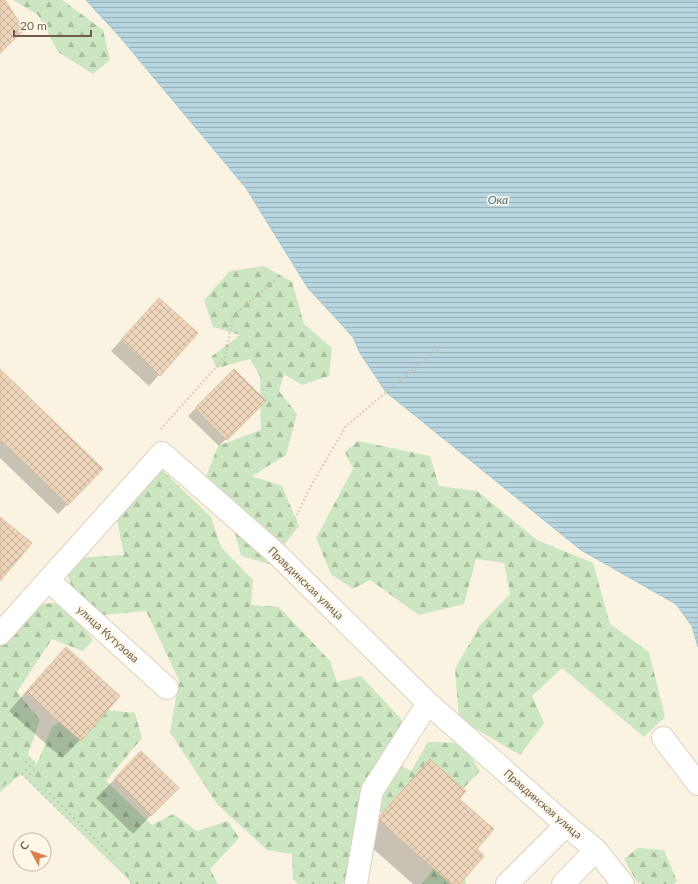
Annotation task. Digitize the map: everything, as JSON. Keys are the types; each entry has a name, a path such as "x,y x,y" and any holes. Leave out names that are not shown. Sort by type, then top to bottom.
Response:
{"street":[{"name":"Правдинская улица","path":"0,634 162,453 278,555 428,702 596,850 623,884"},
{"name":"улица Кутузова","path":"48,580 168,688"},
{"path":"356,884 372,791 428,702"},
{"path":"663,738 698,784"},
{"path":"507,884 566,825"},
{"path":"563,884 596,850"}],"path":[{"path":"159,431 225,357 234,316 275,280"},
{"path":"278,555 311,486 346,426 442,345"}],"green space":[{"path":"13,0 62,0 103,30 110,60 93,74 58,52 38,15"},
{"path":"264,266 292,282 304,324 332,348 329,376 302,385 284,374 279,391 297,414 286,455 252,476 282,486 299,526 269,564 241,556 226,499 204,482 218,446 261,430 260,376 250,359 217,368 211,357 240,335 213,327 204,300 230,271"},
{"path":"358,441 430,456 439,486 477,491 537,540 593,563 610,624 649,652 665,717 644,737 562,668 532,696 544,723 520,755 459,719 455,669 480,625 510,594 504,563 476,559 464,604 419,615 370,580 353,589 331,574 316,538 353,469 345,452"},
{"path":"158,466 211,517 221,547 253,580 251,605 279,607 330,661 337,682 361,676 402,720 385,757 411,771 428,742 462,743 480,771 459,793 413,807 364,815 344,883 342,884 298,884 293,879 292,854 267,850 217,804 170,732 179,680 146,611 104,615 77,602 62,559 124,555 113,499"},
{"path":"64,603 93,640 83,651 52,639 17,692 40,720 21,774 0,788 0,627 33,604"},
{"path":"81,707 135,713 142,738 106,781 152,825 173,814 197,831 228,821 239,838 210,869 218,884 133,884 101,838 61,802 31,778 52,727"},
{"path":"0,728 158,884 130,884 130,881 21,774 0,792"},
{"path":"638,848 664,850 677,881 674,884 643,884 637,882 624,859"},
{"path":"433,869 464,875 466,884 422,884"}],"water":[{"name":"Ока","path":"86,0 698,0 698,647 692,626 676,604 581,550 386,392 360,353 353,337 308,288 246,188 120,37"}],"building":[{"path":"0,0 5,0 24,30 0,53"},
{"path":"159,298 198,333 160,376 121,340"},
{"path":"0,369 103,469 68,505 0,439"},
{"path":"234,369 266,401 227,440 195,408"},
{"path":"0,517 32,543 0,581"},
{"path":"66,647 120,696 81,741 26,692"},
{"path":"141,751 179,788 151,816 114,779"},
{"path":"430,759 466,791 459,799 494,829 477,849 484,856 460,884 451,884 380,821 380,816"}]}
